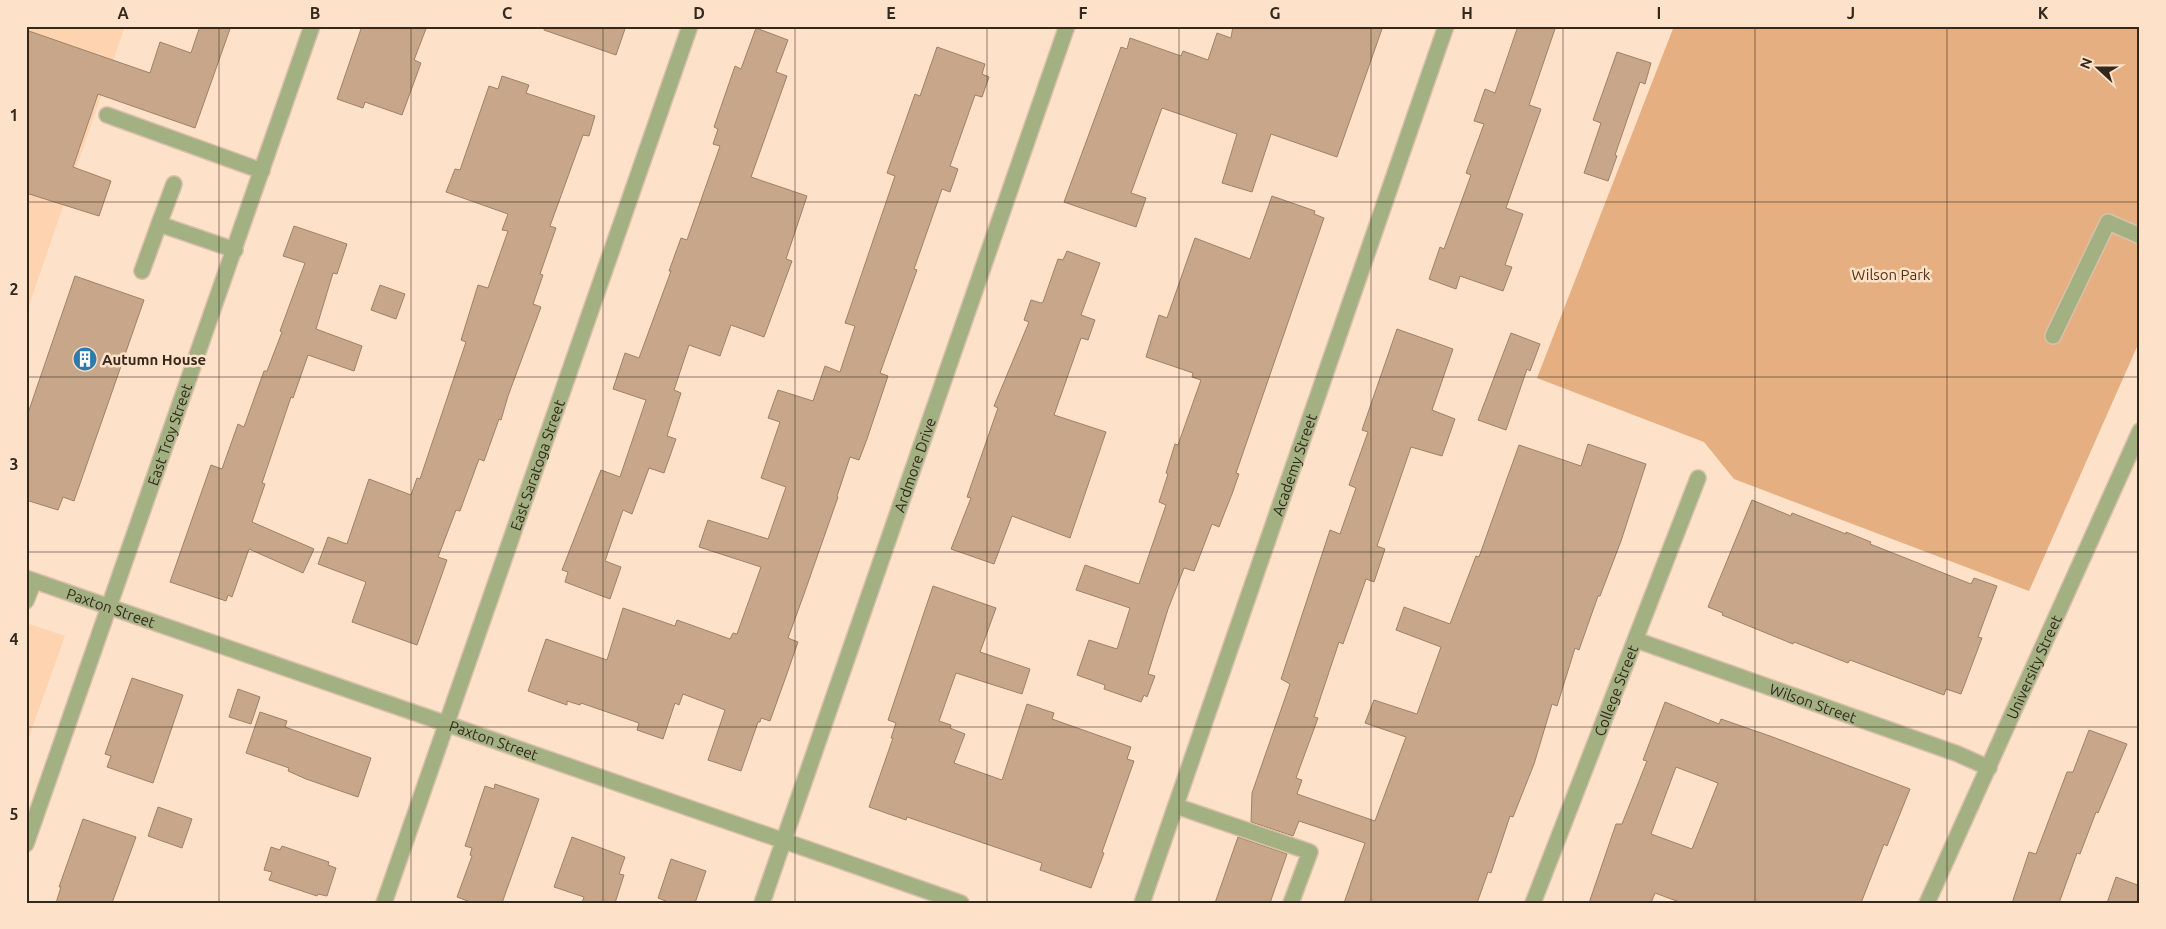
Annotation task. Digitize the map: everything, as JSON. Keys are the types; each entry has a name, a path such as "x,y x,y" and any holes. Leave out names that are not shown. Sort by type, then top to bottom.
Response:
{"street":[{"name":"East Troy Street","path":"26,844 312,26"},
{"name":"East Saratoga Street","path":"384,903 690,26"},
{"name":"Ardmore Drive","path":"762,903 1067,26"},
{"name":"Academy Street","path":"1142,903 1446,26"},
{"path":"107,115 262,171"},
{"path":"142,271 174,184"},
{"path":"2053,336 2108,222 2140,236"},
{"path":"159,224 235,250"},
{"name":"University Street","path":"1927,903 2140,431"},
{"name":"College Street","path":"1533,903 1698,478"},
{"path":"26,601 30,580"},
{"name":"Paxton Street","path":"30,580 961,903"},
{"name":"Wilson Street","path":"1636,640 1958,754 1988,768"},
{"path":"1176,806 1310,852 1291,903"}],"shaded area":[{"path":"26,26 125,26 26,314"},
{"path":"26,623 65,636 26,745"}],"green space":[{"name":"Wilson Park","path":"1674,26 2140,26 2140,340 2029,591 1734,479 1704,442 1537,378"}],"building":[{"path":"200,26 231,26 195,128 98,94 73,167 111,181 99,216 26,193 26,30 150,73 160,42 191,53"},
{"path":"362,26 427,26 414,60 421,63 402,115 365,102 363,108 337,99"},
{"path":"545,26 626,26 616,55 544,30"},
{"path":"1233,26 1383,26 1337,157 1271,134 1252,192 1222,183 1237,134 1162,108 1131,193 1146,198 1136,227 1064,202 1121,47 1127,49 1130,38 1181,56 1183,51 1208,60 1217,33 1231,38"},
{"path":"1518,26 1556,26 1529,105 1541,109 1506,208 1523,214 1505,265 1512,267 1503,291 1460,276 1456,289 1429,279 1440,247 1444,249 1471,175 1466,173 1484,124 1474,121 1485,89 1495,93"},
{"path":"756,28 788,40 776,72 787,76 751,177 807,196 786,259 792,261 764,337 731,325 720,356 689,345 674,390 681,393 667,436 676,439 664,473 649,468 632,514 623,510 605,561 621,567 610,599 565,582 568,572 562,570 601,470 620,477 646,400 613,389 625,353 639,358 681,238 687,240 720,146 713,144 718,129 714,127 735,66 741,69"},
{"path":"937,47 985,64 982,74 989,77 982,97 975,95 950,166 958,169 950,192 942,189 914,269 917,270 880,373 888,376 867,439 859,460 850,457 838,497 788,638 798,642 784,682 770,721 761,718 760,722 758,722 741,771 708,760 725,710 683,694 679,705 675,703 663,739 637,730 639,723 581,703 580,705 567,701 567,705 528,691 546,639 607,660 623,608 675,626 677,620 730,639 733,633 737,634 761,567 699,547 708,520 768,539 786,487 761,478 780,422 768,418 778,390 813,401 825,366 840,372 855,326 845,323 895,176 887,173 915,94 920,96"},
{"path":"1617,52 1651,63 1645,84 1640,82 1608,181 1584,173 1601,123 1593,120"},
{"path":"502,76 529,85 526,93 595,116 589,136 583,135 550,226 556,228 540,274 543,275 533,304 541,307 501,420 499,419 484,461 479,459 460,511 456,510 438,557 447,560 417,645 352,622 366,582 318,564 328,537 347,544 369,479 411,495 417,478 420,479 466,342 461,340 478,285 488,288 508,231 502,230 508,214 446,192 455,169 460,170 489,86 498,89"},
{"path":"1272,196 1315,211 1314,214 1324,218 1236,473 1239,474 1232,494 1219,527 1212,524 1194,571 1184,568 1168,609 1148,674 1155,676 1147,697 1144,695 1141,702 1104,689 1105,685 1077,675 1089,640 1117,649 1130,608 1076,590 1085,565 1139,584 1166,505 1159,502 1168,474 1166,473 1175,444 1178,445 1201,380 1192,377 1193,373 1146,357 1159,315 1167,318 1195,238 1250,259"},
{"path":"294,226 347,244 337,274 333,273 316,329 362,346 354,371 308,355 293,398 291,397 262,483 265,484 252,522 314,549 303,573 249,549 232,597 228,595 226,601 170,582 211,465 222,469 238,424 244,427 264,371 267,371 282,332 280,331 305,263 283,256"},
{"path":"1067,251 1100,263 1081,315 1095,320 1088,340 1081,338 1054,415 1106,432 1070,538 1012,516 994,564 951,549 971,498 967,497 998,408 994,406 1029,322 1024,320 1031,300 1043,302 1058,259 1063,260"},
{"name":"Autumn House","path":"75,276 144,300 74,501 63,497 58,510 26,500 26,419"},
{"path":"380,285 405,294 396,319 371,310"},
{"path":"1397,329 1453,349 1432,410 1455,419 1442,456 1411,447 1377,546 1385,549 1374,582 1366,579 1343,644 1339,642 1314,717 1318,718 1296,778 1302,780 1297,794 1375,821 1406,737 1365,723 1374,700 1417,714 1441,647 1396,630 1404,607 1450,624 1476,556 1479,557 1519,445 1581,466 1588,444 1646,464 1621,541 1600,596 1598,596 1579,650 1575,648 1557,706 1552,704 1534,764 1513,817 1510,816 1491,873 1488,872 1477,903 1344,903 1365,843 1299,821 1293,836 1251,822 1252,793 1290,684 1281,679 1330,530 1340,534 1356,488 1349,485 1368,432 1362,430"},
{"path":"1511,333 1540,344 1530,371 1527,369 1506,430 1478,420"},
{"path":"1752,500 1791,516 1792,513 1846,534 1846,532 1871,542 1870,544 1971,584 1974,578 1997,586 1978,637 1982,638 1961,694 1946,689 1944,695 1850,660 1848,663 1794,642 1793,644 1722,615 1723,613 1708,607"},
{"path":"933,586 996,608 980,652 1030,669 1022,694 956,673 939,721 951,725 950,728 965,734 954,763 1002,780 1027,704 1054,713 1052,719 1131,747 1127,759 1134,761 1091,888 1040,870 1042,863 907,817 906,820 869,807 893,738 891,738 896,723 888,720"},
{"path":"132,678 183,695 153,783 107,767 111,756 105,754"},
{"path":"238,689 260,697 251,724 229,717"},
{"path":"1665,702 1719,724 1721,719 1770,736 1910,789 1887,846 1884,844 1861,903 1682,903 1655,893 1651,903 1589,903 1616,824 1622,824 1647,761 1643,760","holes":["1676,767 1718,783 1692,849 1651,834"]},
{"path":"260,712 287,721 285,727 371,758 358,797 306,779 288,771 289,768 246,753"},
{"path":"2089,730 2127,744 2098,813 2096,812 2080,854 2077,853 2059,903 2012,903 2029,852 2036,854 2067,772 2073,772"},
{"path":"495,784 539,799 502,903 473,903 457,897 472,856 470,855 472,848 465,846 485,786 494,789"},
{"path":"158,807 192,819 182,848 148,836"},
{"path":"83,819 136,837 112,903 56,903 61,887 59,887"},
{"path":"572,837 625,857 619,874 624,875 615,903 582,903 584,897 554,887"},
{"path":"1238,837 1287,854 1270,903 1215,903"},
{"path":"282,846 329,862 328,865 336,868 327,896 318,894 317,896 269,880 272,872 264,870 271,847 280,850"},
{"path":"671,859 706,871 695,903 671,903 658,898"},
{"path":"2116,877 2140,886 2140,903 2107,903"}],"place":[{"name":"Autumn House","path":"85,359"}]}
